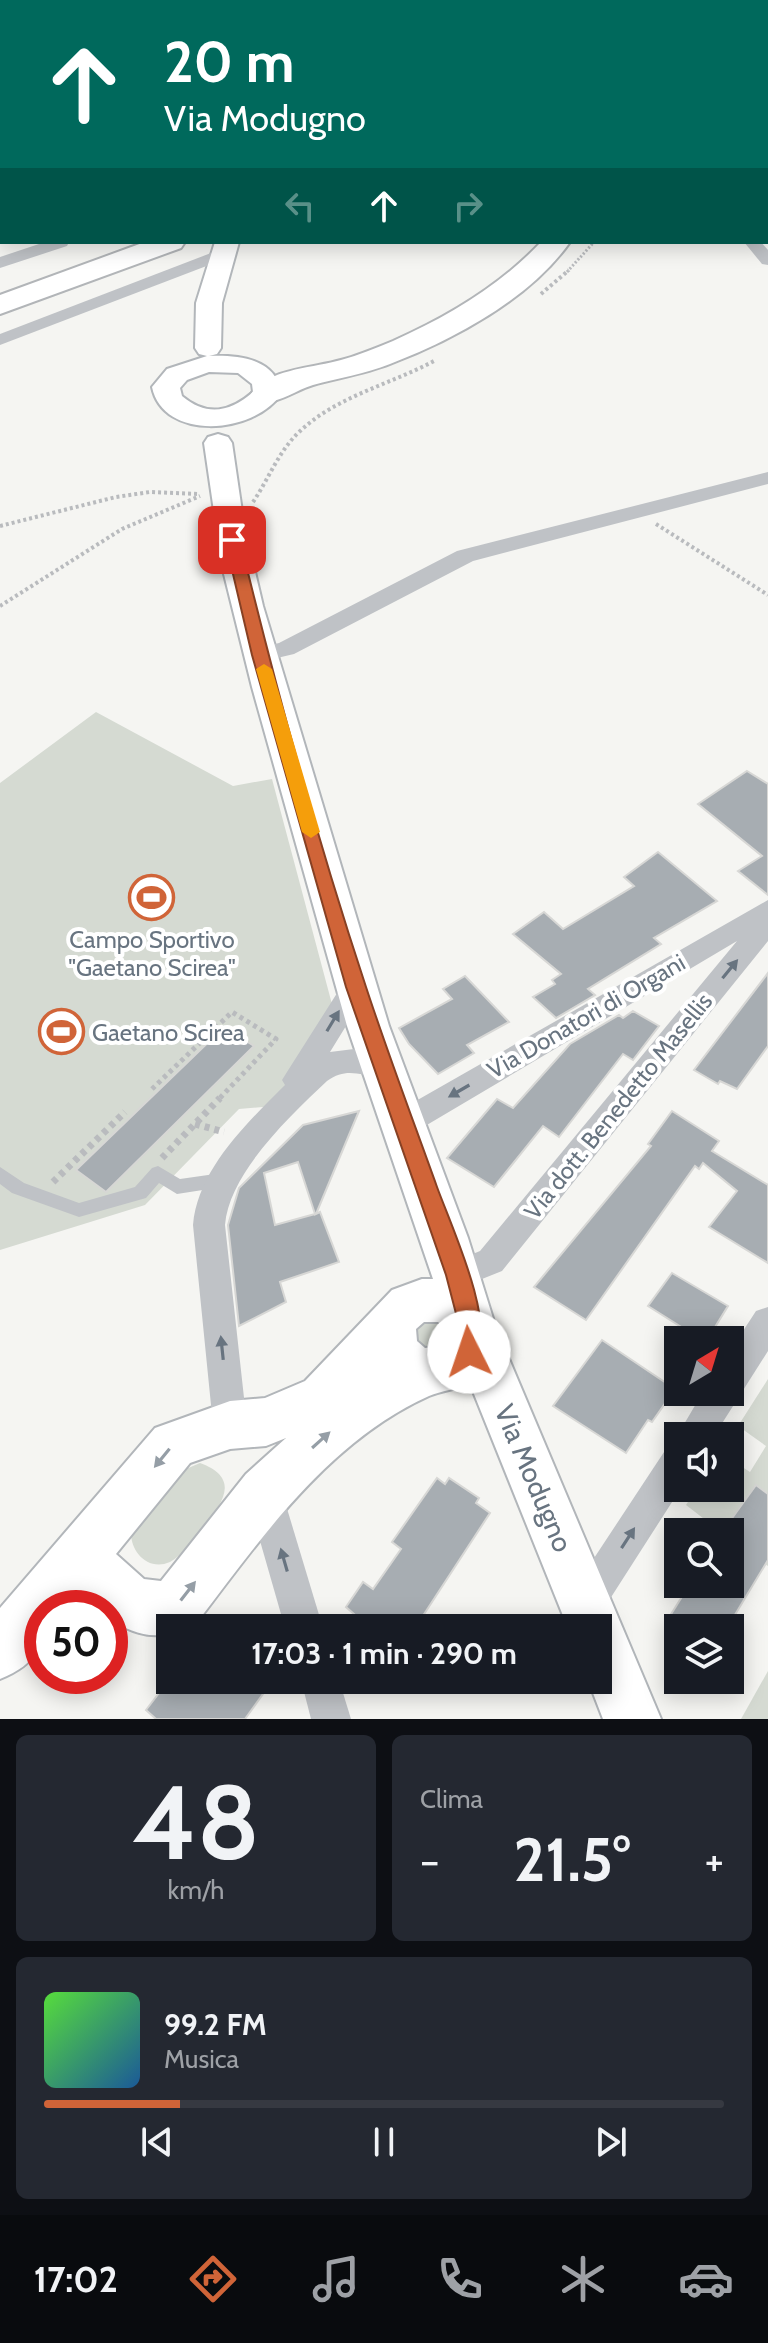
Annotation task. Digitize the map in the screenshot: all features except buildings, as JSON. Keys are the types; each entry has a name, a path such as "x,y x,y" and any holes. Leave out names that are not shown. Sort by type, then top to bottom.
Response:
{"highway":[{"path":"0,290 127,244"},
{"path":"0,305 166,244"},
{"path":"252,376 300,378 377,359 434,332 499,292 554,244"}],"main road":[{"path":"225,248 209,303 200,357 169,381 164,390 166,399 201,423 218,443 225,511 260,655 356,987 381,1066 404,1123 454,1319"},
{"path":"186,414 211,417 237,415 251,410 252,376 200,357"},
{"path":"218,443 237,415"},
{"path":"0,1651 173,1445 230,1425 266,1422 323,1398 402,1313 424,1298 437,1298 460,1309 454,1319 264,1492 179,1602 168,1609 154,1610 133,1605 80,1557"},
{"path":"402,1313 391,1334 401,1359 454,1319"},
{"name":"Via Modugno","path":"454,1319 479,1383 503,1403 590,1614"},
{"name":"Via Modugno","path":"612,1669 632,1719"}],"street":[{"path":"0,263 55,244"},
{"path":"754,244 768,260"},
{"path":"0,340 225,248"},
{"path":"260,655 286,649 465,556 768,478"},
{"name":"Via Donatori di Organi","path":"404,1123 768,910"},
{"name":"Via dott. Benedetto Masellis","path":"454,1319 491,1261 768,922"},
{"path":"230,1425 209,1225 210,1205 222,1180 284,1104 356,987"},
{"path":"284,1104 328,1064 346,1060 381,1066"},
{"path":"744,1359 768,1322"},
{"path":"597,1614 664,1488"},
{"path":"264,1492 300,1614"},
{"path":"324,1694 331,1719"}],"lane":[{"path":"0,1174 18,1188 79,1210 140,1193 158,1173 177,1187 222,1180"}],"path":[{"path":"225,511 254,501 296,434 325,411 414,373 440,358"},
{"path":"0,526 128,495 150,492 205,494 162,511 106,540 0,606"},
{"path":"635,512 768,595"},
{"path":"152,1089 232,1012 276,1039 154,1165"},
{"path":"61,1188 53,1182 125,1112"}],"shaded area":[{"name":"Campo Sportivo \"Gaetano Scirea\"","path":"96,712 233,786 272,779 333,1008 275,1106 239,1109 145,1205 0,1250 0,783"},
{"path":"420,1315 450,1325 448,1343 438,1350 418,1348 411,1324"},
{"path":"768,1379 768,1566 744,1549 744,1518 703,1518 686,1505 688,1502 744,1502 744,1468 750,1472 766,1446 744,1430 744,1422 741,1422"},
{"path":"200,1463 221,1477 225,1485 220,1503 174,1559 162,1564 147,1561 136,1551 131,1529 179,1472"},
{"path":"768,1671 768,1719 741,1719"}],"slow traffic":[{"path":"264,669 311,832"}],"place":[{"name":"Campo Sportivo \"Gaetano Scirea\"","path":"152,897"},
{"name":"Gaetano Scirea","path":"61,1032"}],"route":[{"path":"232,540 260,655 356,987 381,1066 457,1275 472,1329 469,1352"}]}
